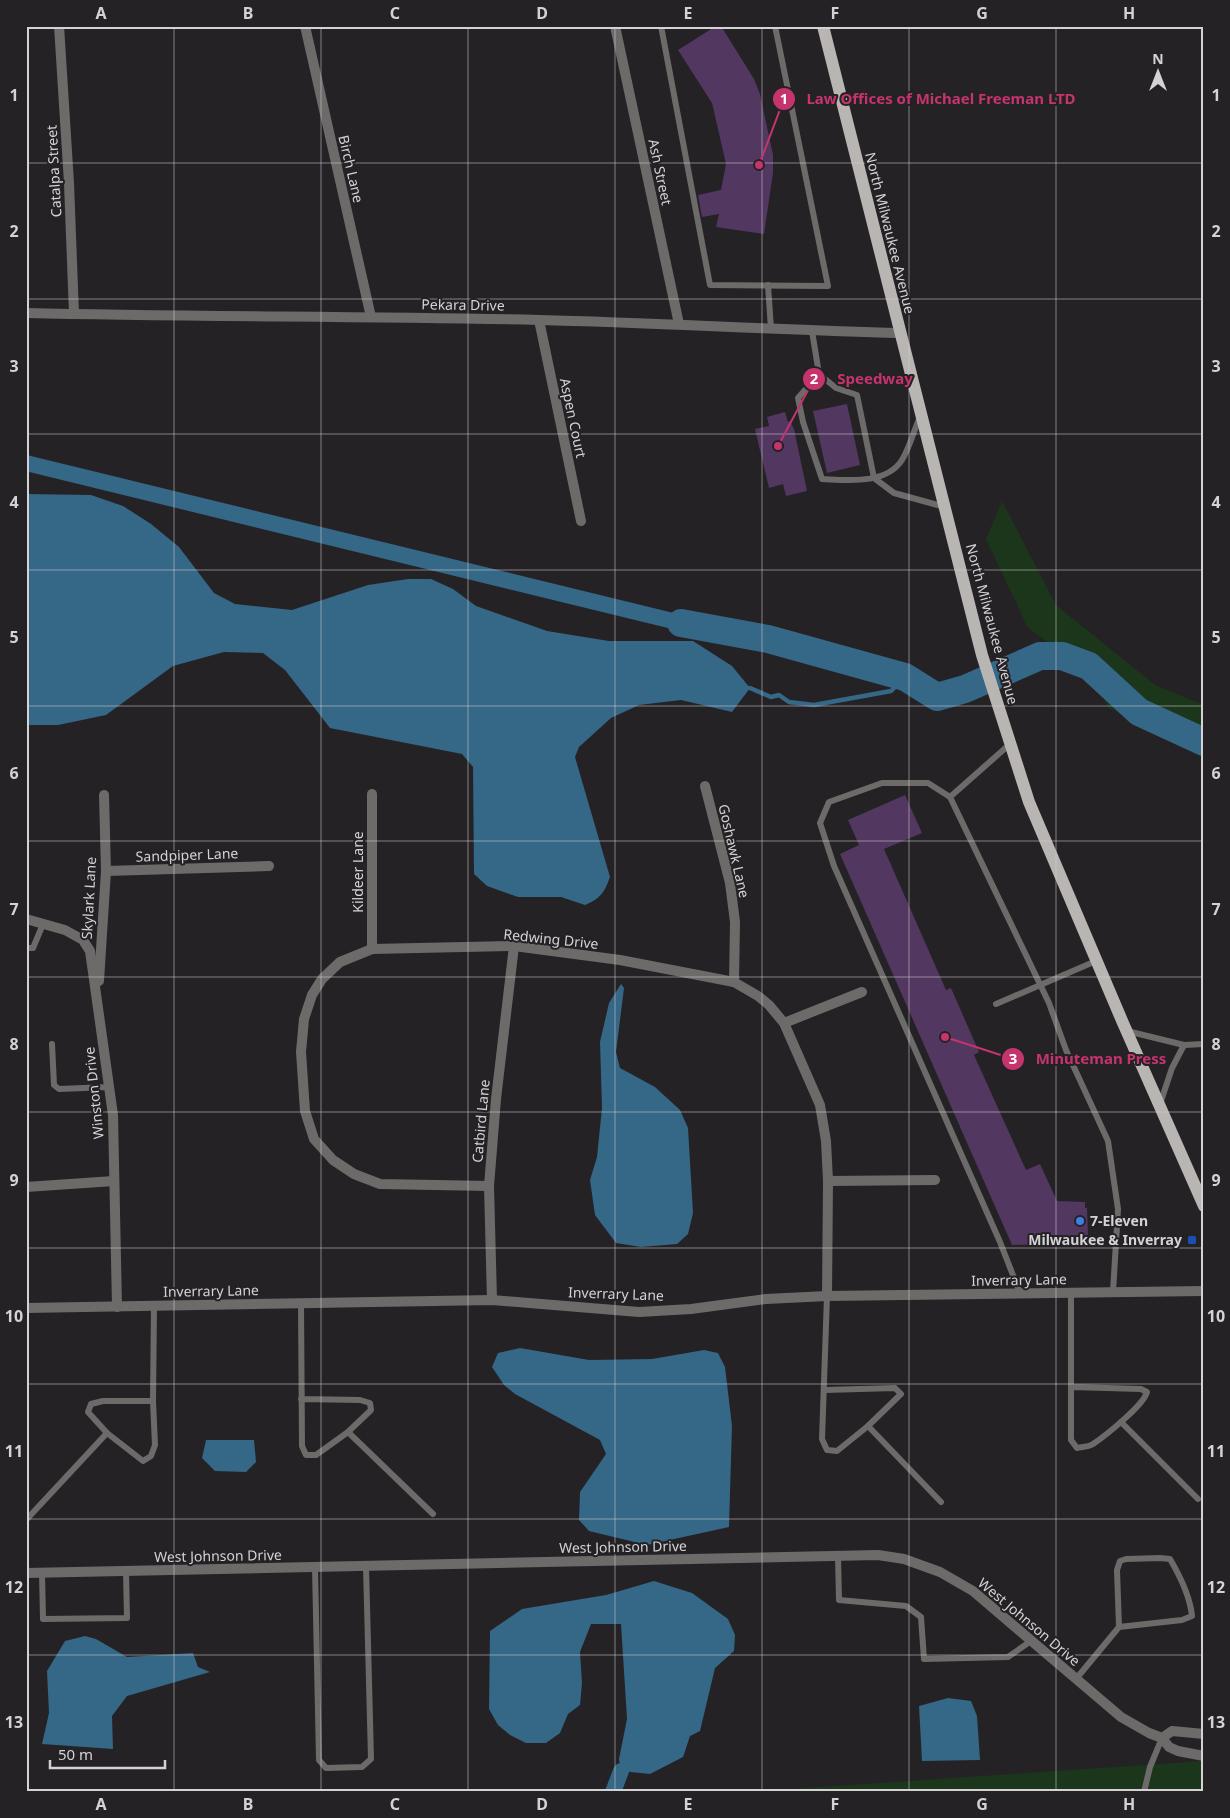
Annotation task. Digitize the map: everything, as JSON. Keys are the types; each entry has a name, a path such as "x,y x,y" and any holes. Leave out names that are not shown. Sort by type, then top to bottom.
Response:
{"main road":[{"name":"North Milwaukee Avenue","path":"822,26 982,655 1028,802 1126,1031 1204,1206"}],"street":[{"name":"Catalpa Street","path":"59,26 69,183 74,314"},
{"name":"Birch Lane","path":"306,26 370,317"},
{"name":"Ash Street","path":"615,26 679,324"},
{"name":"Pekara Drive","path":"26,313 538,320 899,333"},
{"name":"Aspen Court","path":"538,320 581,521"},
{"name":"Goshawk Lane","path":"705,786 730,883 735,922 734,982"},
{"name":"Kildeer Lane","path":"372,794 372,949"},
{"name":"Skylark Lane","path":"97,1002 106,871 104,795"},
{"name":"Sandpiper Lane","path":"106,871 269,866"},
{"name":"Winston Drive","path":"26,919 65,930 83,940 90,951 113,1115 117,1307"},
{"name":"Redwing Drive","path":"489,1186 380,1184 354,1174 333,1160 314,1139 305,1111 301,1052 304,1020 312,995 322,979 340,962 372,949 514,946 620,960 734,982 769,1005 784,1023 820,1105 826,1141 828,1181 827,1296"},
{"name":"Catbird Lane","path":"492,1300 489,1186 514,946"},
{"path":"784,1023 862,992"},
{"path":"828,1181 935,1180"},
{"path":"26,1187 114,1181"},
{"name":"Inverrary Lane","path":"26,1308 492,1300 639,1312 692,1309 766,1299 827,1296 1204,1291"},
{"name":"West Johnson Drive","path":"26,1573 878,1555 904,1559 940,1572 973,1591 1121,1717 1162,1738 1169,1747 1178,1751 1204,1756"},
{"path":"1162,1738 1172,1730 1204,1734"}],"lane":[{"path":"661,26 710,285 828,286 775,26"},
{"path":"768,285 770,329"},
{"path":"812,331 819,374 836,388 857,395 874,478 894,493 945,507"},
{"path":"819,374 798,398 803,422 822,479 874,478 886,474 901,461 921,415"},
{"path":"950,797 1010,744"},
{"path":"1020,1293 1000,1242 834,866 820,823 829,802 882,783 928,783 950,797 1049,1003 1066,1050 1108,1141 1118,1209 1114,1292"},
{"path":"26,948 34,948 43,924"},
{"path":"996,1004 1096,961"},
{"path":"1126,1031 1184,1045 1204,1044"},
{"path":"52,1044 54,1085 59,1089 109,1087"},
{"path":"1160,1106 1172,1068 1184,1045"},
{"path":"1071,1292 1071,1440 1077,1448 1091,1445 1121,1422 1146,1398 1147,1392 1141,1389 1072,1387"},
{"path":"825,1390 895,1388 901,1394 868,1426 838,1451 828,1450 822,1439 827,1296"},
{"path":"302,1303 302,1399 302,1446 306,1455 316,1455 348,1432 371,1410 370,1403 360,1400 302,1399"},
{"path":"152,1401 103,1401 91,1404 88,1412 107,1433 144,1461 151,1456 155,1445 152,1401 154,1305"},
{"path":"1121,1422 1198,1499"},
{"path":"868,1426 941,1502"},
{"path":"348,1432 433,1514"},
{"path":"26,1520 107,1433"},
{"path":"838,1556 839,1600 906,1606 921,1617 924,1659 1008,1657 1031,1641"},
{"path":"1076,1679 1119,1626 1117,1570 1120,1561 1126,1559 1170,1560 1190,1602 1192,1616 1182,1620 1119,1626"},
{"path":"314,1567 319,1760 326,1768 362,1767 372,1759 366,1566"},
{"path":"42,1573 44,1619 127,1618 126,1571"},
{"path":"1144,1792 1150,1767 1162,1738"}],"green space":[{"path":"1002,501 1056,605 1155,685 1204,705 1204,754 1109,708 1088,671 1028,628 986,539"},
{"path":"1204,1761 1204,1792 728,1792 776,1790"}],"water":[{"path":"26,494 91,495 123,506 151,524 179,547 214,593 235,604 292,610 368,585 408,579 431,579 453,589 476,606 547,631 609,641 693,641 732,666 750,688 732,712 681,700 639,705 611,718 579,747 575,757 610,877 606,887 595,900 585,905 561,897 518,897 487,886 474,874 473,767 462,754 330,728 285,670 263,653 224,652 173,666 106,715 58,725 26,725"},
{"path":"621,984 624,988 616,1052 620,1068 655,1087 680,1110 688,1128 693,1213 688,1234 677,1244 641,1247 616,1243 595,1215 590,1180 597,1157 602,1108 600,1042 609,1003"},
{"path":"520,1348 589,1360 652,1359 704,1350 718,1353 725,1367 732,1426 729,1527 647,1545 589,1531 579,1520 580,1492 606,1454 600,1440 515,1394 504,1385 492,1367 498,1353"},
{"path":"206,1440 254,1440 256,1462 246,1472 215,1471 202,1458"},
{"path":"654,1581 692,1593 728,1619 735,1635 734,1651 715,1668 700,1731 690,1736 683,1757 650,1774 621,1771 619,1759 627,1719 621,1624 591,1624 580,1652 582,1683 580,1705 568,1714 560,1733 546,1743 526,1743 510,1735 498,1725 489,1709 490,1631 522,1609 606,1595"},
{"path":"85,1636 96,1639 127,1657 193,1653 198,1667 210,1672 127,1696 112,1716 113,1749 42,1744 49,1713 47,1671 65,1641"},
{"path":"948,1698 971,1701 977,1716 980,1760 922,1761 919,1706"}],"building":[{"path":"716,26 721,26 754,79 760,94 773,155 773,173 764,234 716,227 719,214 702,217 698,195 721,190 726,164 712,103 678,50"},
{"path":"847,404 860,465 827,473 813,411"},
{"path":"785,412 788,422 790,421 794,429 807,491 786,496 783,484 769,488 755,429 769,426 767,417"},
{"path":"905,795 922,833 884,849 946,990 951,988 979,1052 974,1055 1026,1170 1040,1164 1057,1201 1085,1202 1088,1236 1086,1236 1086,1243 1012,1245 840,854 859,845 848,820"}],"waterway":[{"path":"26,463 681,623"},
{"path":"681,623 768,639 905,677 937,697 965,689 1040,656 1062,656 1089,666 1139,712 1204,742"},
{"path":"750,688 771,697 779,695 789,702 814,705 891,691 905,677"},
{"path":"613,1792 621,1771"}],"place":[{"name":"Law Offices of Michael Freeman LTD","path":"759,165"},
{"name":"Speedway","path":"778,446"},
{"name":"Minuteman Press","path":"945,1037"},
{"name":"7-Eleven","path":"1080,1221"},
{"name":"Milwaukee & Inverray","path":"1192,1240"}]}
